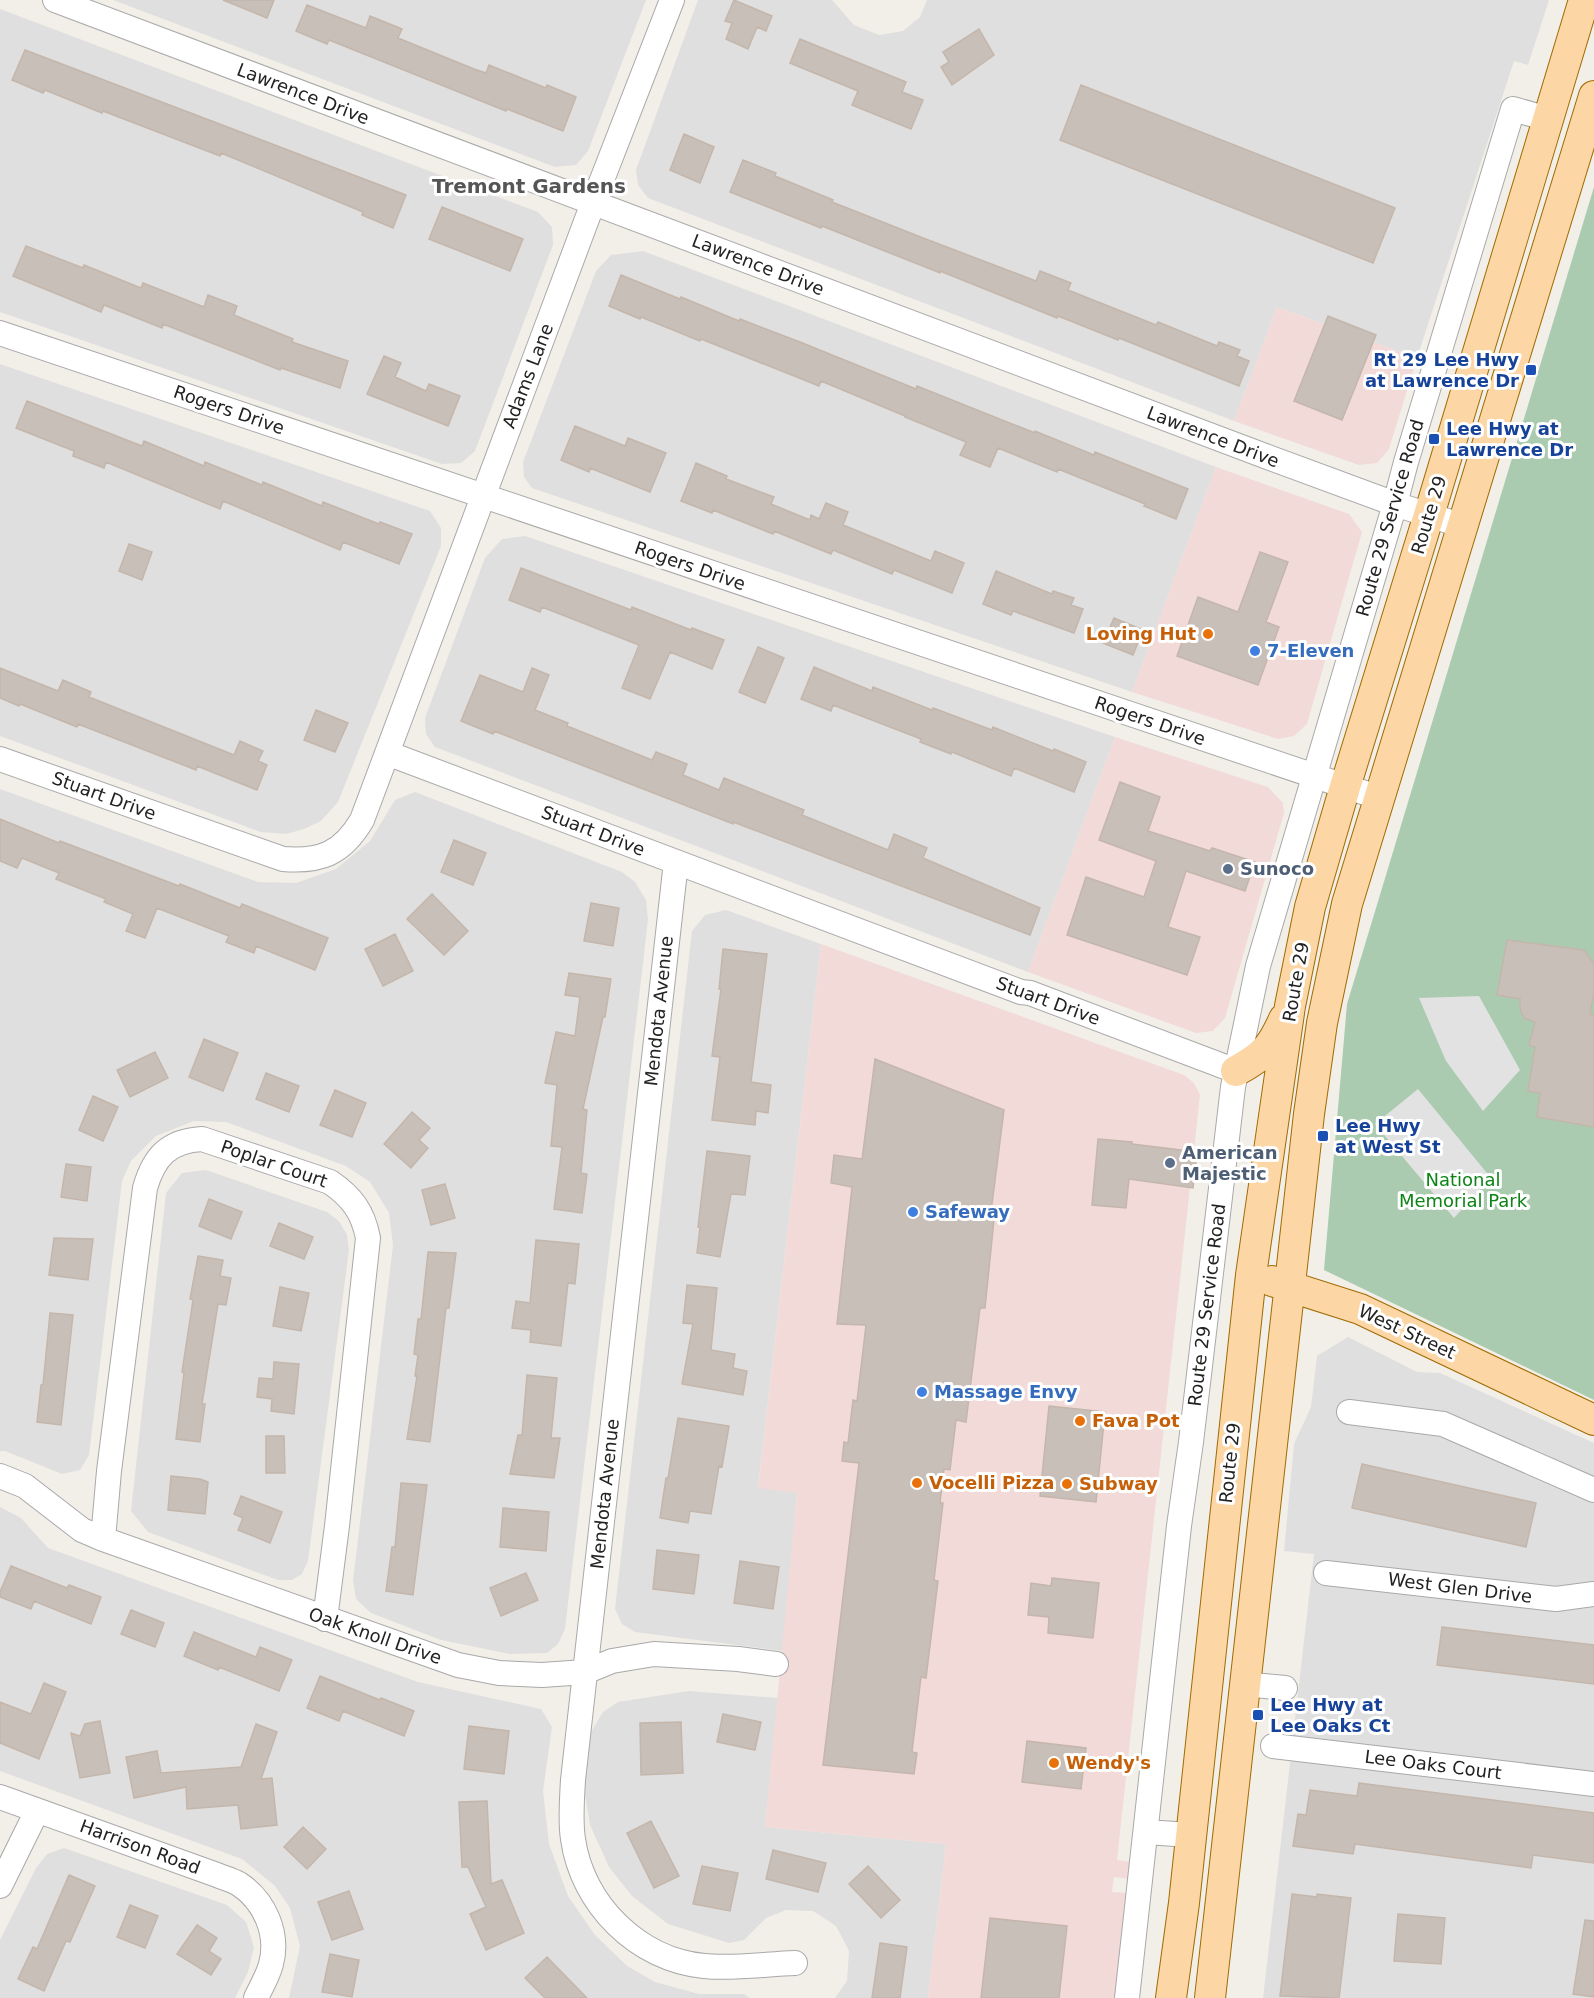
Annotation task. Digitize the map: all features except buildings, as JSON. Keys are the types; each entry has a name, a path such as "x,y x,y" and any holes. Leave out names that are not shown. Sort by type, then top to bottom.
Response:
{"main road":[{"name":"Route 29","path":"1172,1998 1251,1275 1290,1006 1310,907 1584,0"},
{"name":"Route 29","path":"1210,1998 1289,1287 1322,1023 1347,904 1594,96"},
{"path":"1236,1071 1257,1060 1274,1042 1290,1006"},
{"name":"West Street","path":"1251,1275 1360,1310 1594,1420"}],"street":[{"name":"Lawrence Drive","path":"55,0 1395,504 1463,526"},
{"name":"Adams Lane","path":"387,753 593,203 672,0"},
{"name":"Route 29 Service Road","path":"1127,1998 1179,1526 1236,1071 1258,966 1512,109 1548,120"},
{"name":"Rogers Drive","path":"0,333 1380,798"},
{"name":"Stuart Drive","path":"0,759 243,846 283,859 305,861 321,857 338,848 355,832 362,820 387,753 1236,1071"},
{"name":"Mendota Avenue","path":"676,862 573,1780 571,1825 573,1841 584,1878 595,1900 613,1923 654,1952 679,1962 705,1966 795,1963"},
{"name":"Poplar Court","path":"103,1539 109,1471 145,1188 155,1163 165,1151 176,1144 202,1139 330,1182 346,1194 357,1208 366,1227 368,1238 339,1515 325,1619"},
{"name":"West Street","path":"1211,1271 1251,1275"},
{"path":"1349,1412 1443,1424 1594,1490"},
{"name":"Oak Knoll Drive","path":"0,1476 25,1486 82,1530 103,1539 458,1665 500,1673 542,1676 585,1672 612,1661 654,1654 738,1659 776,1664"},
{"name":"West Glen Drive","path":"1326,1572 1556,1599 1594,1594"},
{"path":"1244,1684 1285,1688"},
{"name":"Lee Oaks Court","path":"1273,1746 1594,1784"},
{"name":"Harrison Road","path":"0,1797 217,1875 238,1884 255,1897 267,1915 273,1945 272,1962 256,1998"},
{"path":"0,1886 37,1811"},
{"path":"1146,1832 1190,1835"}],"shaded area":[{"path":"113,0 646,0 588,151 576,165 555,167"},
{"path":"698,0 832,0 854,25 879,35 903,31 920,17 927,0 1549,0 1528,65 1514,61 1417,358 1277,307 1234,421 648,198 638,185 636,170"},
{"path":"0,9 538,212 552,227 553,245 475,451 461,463 442,464 0,312"},
{"path":"643,251 1216,467 1132,692 532,488 524,477 523,462 596,271 611,255"},
{"path":"1277,307 1417,358 1389,449 1377,463 1359,465 1234,421"},
{"path":"0,364 430,511 441,528 441,546 338,802 321,821 286,834 261,832 0,736"},
{"path":"1216,467 1349,514 1362,532 1307,724 1294,736 1278,739 1132,692"},
{"path":"525,536 1115,737 1028,972 435,747 426,734 425,718 485,558 502,539"},
{"path":"1115,737 1268,787 1283,803 1284,813 1225,1018 1213,1031 1196,1033 1028,972"},
{"path":"0,789 258,882 296,883 336,869 370,841 395,800 415,792 622,872 635,882 646,900 648,920 565,1629 558,1644 547,1653 510,1654 441,1640 371,1613 356,1599 353,1581 393,1245 389,1213 370,1182 346,1166 226,1122 194,1121 156,1136 131,1161 122,1181 89,1455 80,1470 62,1474 0,1451"},
{"path":"726,910 821,944 758,1487 797,1492 783,1651 635,1632 622,1624 615,1609 692,931 705,915"},
{"path":"821,944 1184,1075 1194,1083 1200,1095 1117,1860 1132,1862 1129,1879 1114,1877 1112,1892 1128,1893 1115,1998 928,1998 946,1844 765,1827 797,1493 758,1488"},
{"path":"1479,996 1520,1070 1483,1111 1446,1061 1419,998"},
{"path":"1418,1089 1491,1178 1454,1218 1375,1124"},
{"path":"206,1170 327,1212 339,1221 347,1235 349,1250 308,1561 302,1574 292,1580 278,1580 148,1532 131,1511 166,1193 182,1173"},
{"path":"1348,1337 1417,1372 1440,1373 1594,1443 1594,1998 1263,1998 1314,1554 1284,1551 1294,1444 1311,1407 1317,1356"},
{"path":"0,1507 21,1518 48,1548 418,1682 541,1709 552,1727 543,1791 549,1844 568,1896 595,1935 627,1966 655,1982 699,1994 744,1994 750,1998 289,1998 300,1946 290,1908 275,1886 242,1859 0,1771"},
{"path":"689,1691 778,1698 765,1827 946,1844 928,1998 835,1998 847,1981 849,1951 836,1926 813,1911 786,1910 766,1918 744,1940 729,1943 668,1924 632,1896 609,1867 590,1825 584,1788 591,1732 603,1712 618,1702"},
{"path":"64,1848 227,1905 246,1922 254,1947 248,1972 235,1998 0,1998 0,1940 36,1868 47,1854"}],"green space":[{"name":"National Memorial Park","path":"1594,187 1594,1400 1324,1270 1347,1004"}],"place":[{"name":"Rt 29 Lee Hwy at Lawrence Dr","path":"1531,370"},
{"name":"Lee Hwy at Lawrence Dr","path":"1434,439"},
{"name":"Loving Hut","path":"1208,634"},
{"name":"7-Eleven","path":"1255,651"},
{"name":"Sunoco","path":"1228,869"},
{"name":"Lee Hwy at West St","path":"1323,1136"},
{"name":"American Majestic","path":"1170,1163"},
{"name":"Safeway","path":"913,1212"},
{"name":"Massage Envy","path":"922,1392"},
{"name":"Fava Pot","path":"1080,1421"},
{"name":"Vocelli Pizza","path":"917,1483"},
{"name":"Subway","path":"1067,1484"},
{"name":"Lee Hwy at Lee Oaks Ct","path":"1258,1715"},
{"name":"Wendy's","path":"1054,1763"}],"district":[{"name":"Tremont Gardens","path":"529,186"}]}
